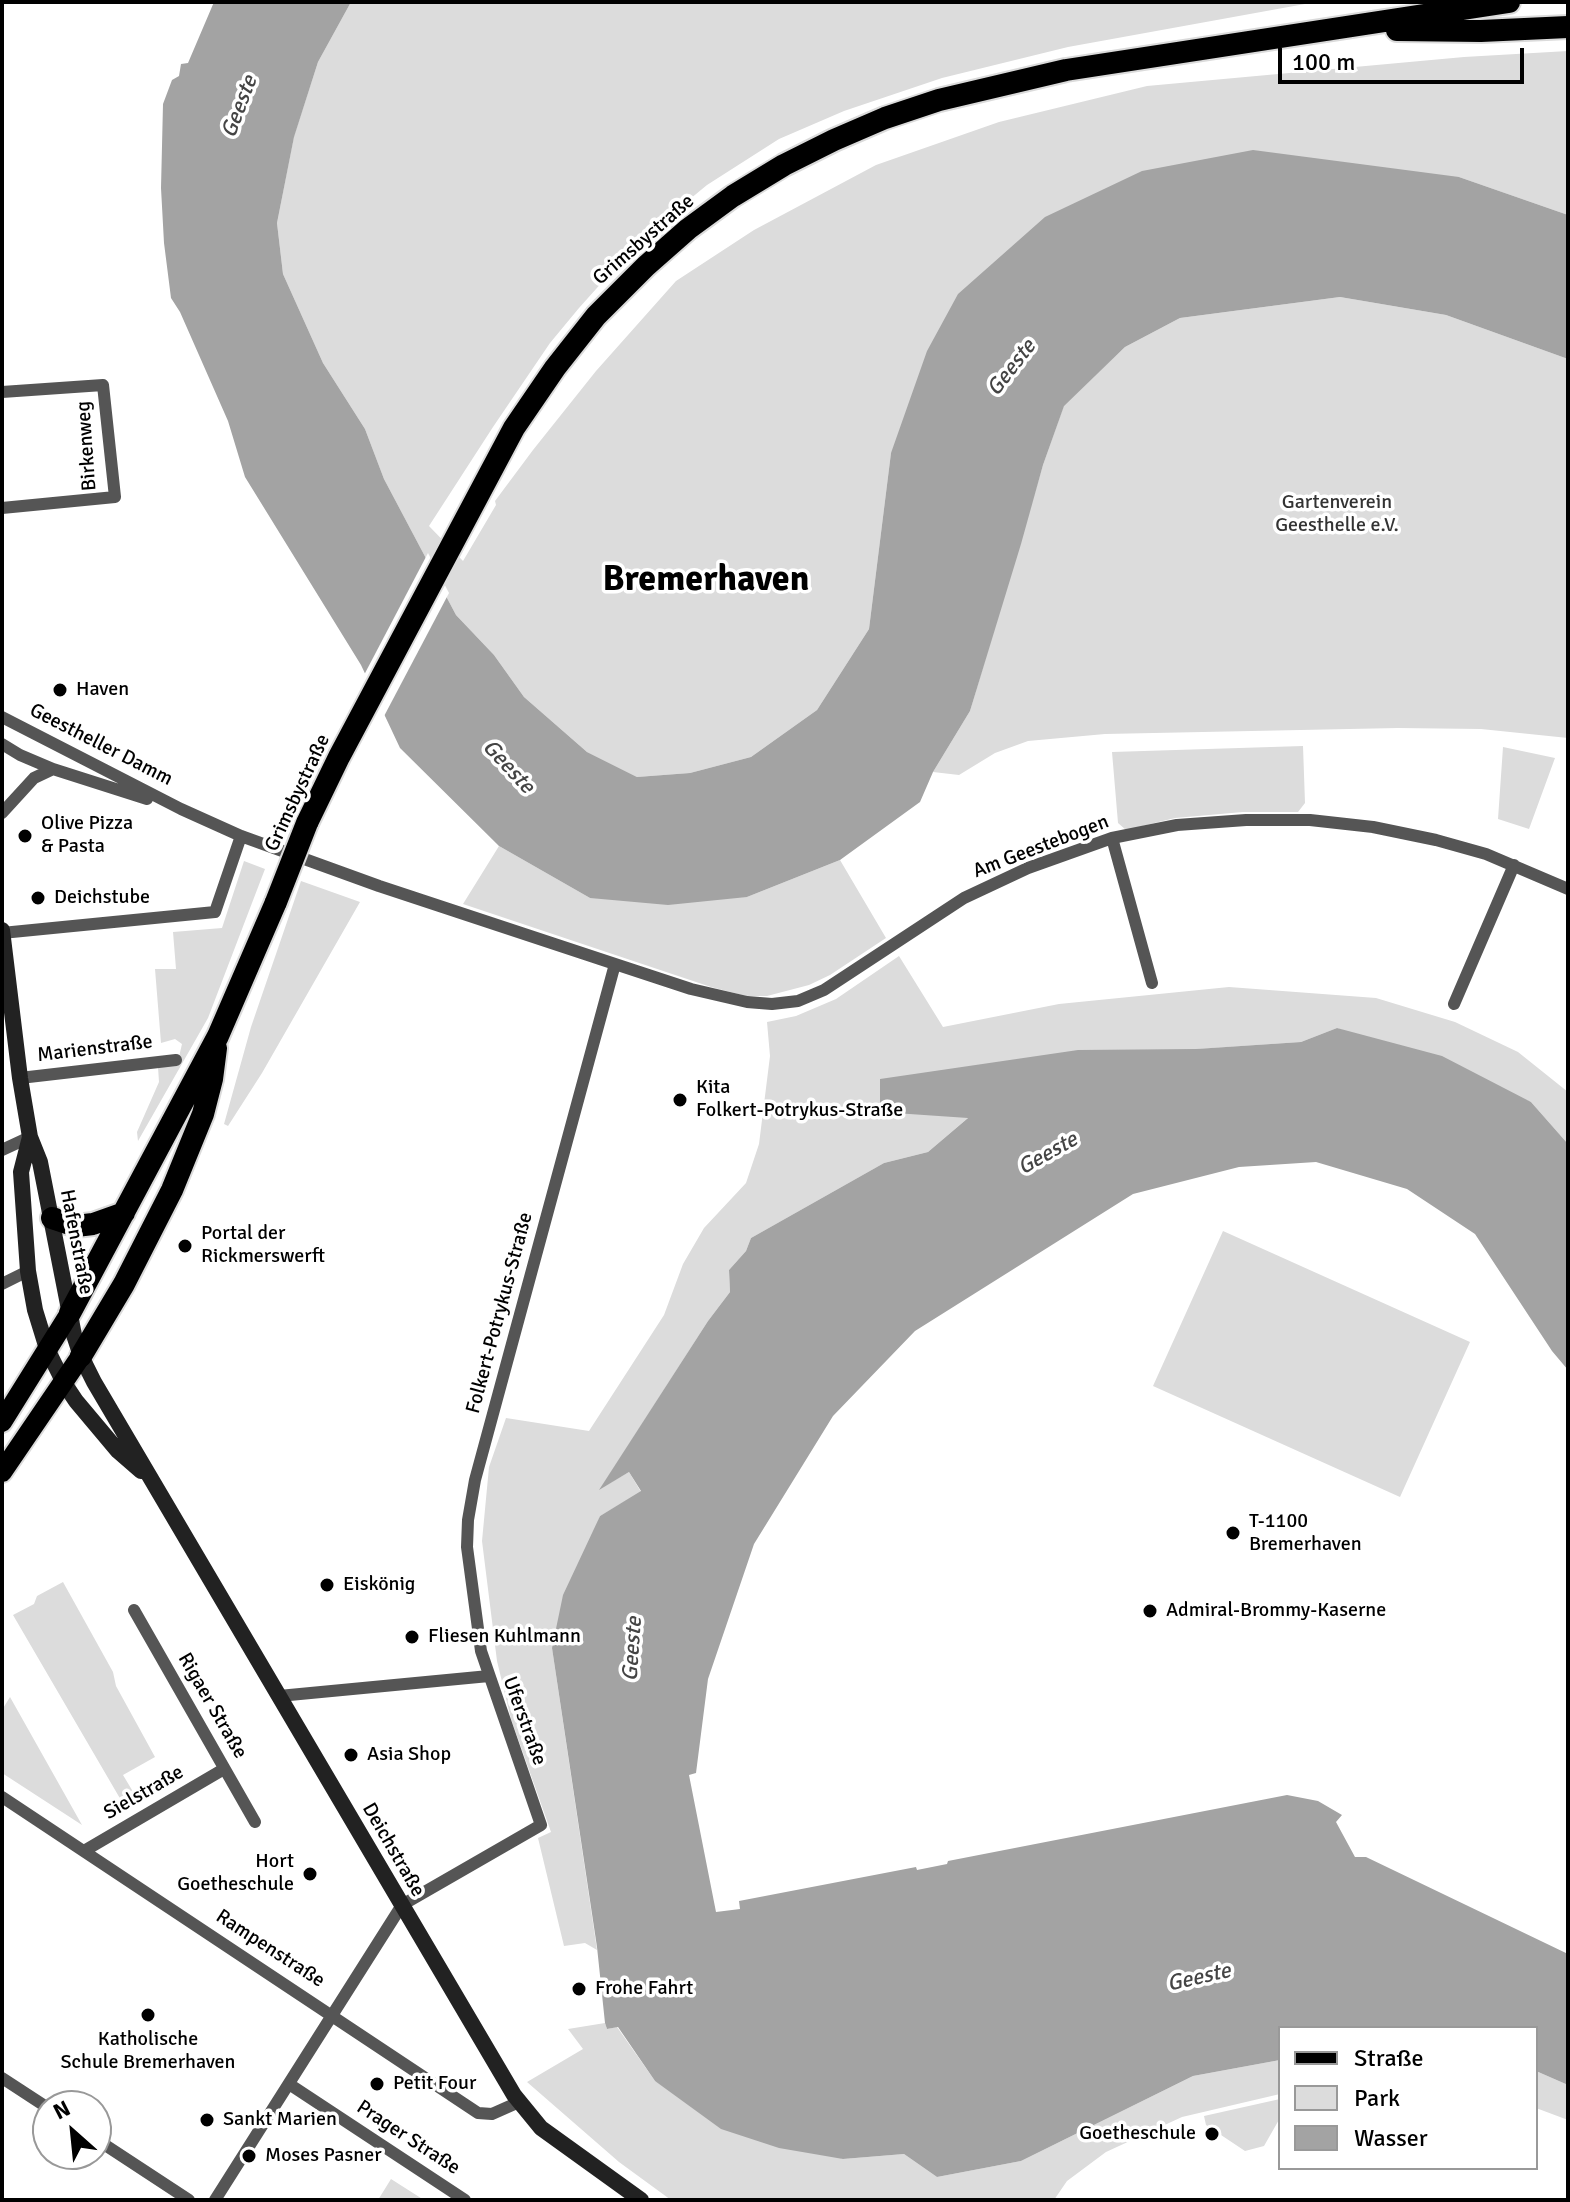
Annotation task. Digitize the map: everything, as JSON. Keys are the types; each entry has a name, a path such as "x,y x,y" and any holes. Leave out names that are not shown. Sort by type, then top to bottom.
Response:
{"highway":[{"path":"1328,29 1410,2"},
{"name":"Grimsbystraße","path":"70,1313 218,1036 307,823 477,495 514,428 555,368 596,316 646,266 688,229 733,196 784,165 885,118 939,100 1066,70 1509,2"},
{"path":"1328,29 1481,31 1568,27"},
{"name":"Grimsbystraße","path":"81,1356 124,1284 172,1190 203,1114 218,1036"},
{"path":"52,1218 76,1226 93,1224 124,1213"}],"main road":[{"name":"Hafenstraße","path":"2,932 8,1025 30,1137 40,1162 81,1356"},
{"name":"Hafenstraße","path":"30,1137 21,1172 28,1271 35,1310 47,1349"},
{"name":"Grimsbystraße","path":"2,1422 70,1313"},
{"name":"Deichstraße","path":"47,1349 76,1401 118,1451 153,1482"},
{"path":"2,1472 81,1356"},
{"name":"Deichstraße","path":"81,1356 519,2102 541,2128 641,2200"}],"street":[{"name":"Birkenweg","path":"2,392 103,385 115,497 2,508"},
{"name":"Geestheller Damm","path":"2,717 181,809 241,836 464,914"},
{"name":"Geestheller Damm","path":"2,744 53,769 181,809"},
{"path":"2,813 34,778 53,769"},
{"name":"Am Geestebogen","path":"464,914 718,997 772,1004 798,1001 824,990 964,898 1028,868 1112,838 1177,825 1246,820 1310,820 1373,827 1486,854 1568,889"},
{"path":"2,932 215,912 241,836"},
{"path":"1112,838 1152,983"},
{"path":"1454,1004 1514,865"},
{"name":"Folkert-Potrykus-Straße","path":"489,1676 481,1651 467,1547 471,1499 615,964"},
{"name":"Marienstraße","path":"20,1078 176,1060"},
{"path":"2,1150 30,1137"},
{"path":"2,1284 28,1271"},
{"name":"Rigaer Straße","path":"134,1610 255,1822"},
{"name":"Uferstraße","path":"279,1696 489,1676 541,1825 402,1905"},
{"name":"Sielstraße","path":"84,1851 224,1769"},
{"name":"Rampenstraße","path":"2,1797 478,2113 492,2114 519,2102"},
{"path":"215,2200 402,1905"},
{"path":"2,2078 32,2098"},
{"name":"Prager Straße","path":"289,2084 465,2200"},
{"path":"112,2149 189,2200"}],"green space":[{"path":"351,2 1316,2 1068,47 942,78 844,111 779,139 707,185 639,241 579,308 550,343 493,427 429,526 463,561 496,505 495,501 533,450 596,371 676,281 754,230 876,165 999,122 1147,86 1464,57 1568,51 1568,215 1459,177 891,453 869,629 817,710 751,757 690,773 637,777 587,752 524,697 494,655 456,615 384,479 365,429 323,363 283,274 277,223 294,136 318,62"},
{"name":"Gartenverein Geesthelle e.V.","path":"1340,297 1446,315 1568,359 1568,738 1481,729 1398,728 1105,734 1028,741 995,753 959,775 933,772 970,711 1043,465 1064,405 1125,347 1180,318"},
{"path":"1303,746 1305,803 1298,812 1243,812 1175,818 1126,830 1118,823 1112,752"},
{"path":"1503,747 1555,758 1529,829 1498,819"},
{"path":"499,846 590,898 747,897 840,860 886,938 830,975 809,985 767,996 746,996 463,904"},
{"path":"244,861 265,869 208,1018 138,1141 137,1132 159,1082 158,1067 178,1061 182,1044 175,1039 161,1043 155,969 176,969 173,932 222,928"},
{"path":"301,881 360,902 228,1126 224,1124 251,1027"},
{"path":"899,956 943,1027 1059,1004 1229,987 1376,998 1455,1022 1518,1052 1568,1092 1568,1144 1531,1102 1337,1028 1301,1042 1197,1049 969,1117 928,1152 884,1163 751,1238 746,1251 729,1270 730,1292 708,1321 601,1488 629,1472 641,1492 600,1516 552,1648 597,1950 585,1943 564,1946 538,1838 551,1832 511,1719 497,1661 482,1541 489,1467 506,1418 589,1431 664,1315 683,1264 704,1228 746,1183 759,1144 770,1056 767,1022 796,1016 836,999"},
{"path":"1223,1231 1470,1342 1400,1497 1153,1386"},
{"path":"63,1582 155,1757 123,1775 138,1800 125,1807 13,1615 34,1604 37,1596"},
{"path":"10,1697 82,1825 2,1773 2,1710"},
{"path":"605,2023 607,2029 617,2027 655,2081 843,2159 904,2154 937,2177 1021,2161 1193,2076 1278,2060 1278,2094 1182,2117 1106,2152 1067,2181 1054,2200 671,2200 619,2162 527,2082 583,2049 568,2029"},
{"path":"1538,2072 1568,2085 1568,2120 1538,2109"},
{"path":"1278,2099 1278,2122 1264,2146 1245,2151 1206,2125 1204,2116"},
{"path":"391,2179 424,2200 378,2200"}],"water":[{"name":"Geeste","path":"214,2 351,2 318,62 294,137 277,223 283,274 323,363 365,429 384,479 456,615 494,655 524,697 587,752 637,777 690,773 751,757 817,710 869,629 891,453 927,351 958,294 1045,217 1142,171 1253,150 1459,177 1568,215 1568,359 1446,315 1340,297 1180,318 1125,347 1064,406 1043,465 970,711 933,772 920,802 840,860 747,897 668,905 590,898 499,846 400,748 361,665 245,477 228,421 171,298 164,243 161,188 163,104 172,80 179,76 181,64 188,63"},
{"name":"Geeste","path":"1337,1028 1442,1056 1531,1102 1568,1144 1568,1370 1552,1351 1475,1234 1407,1189 1316,1162 1239,1167 1133,1194 915,1331 833,1416 754,1544 708,1679 696,1773 689,1775 716,1912 740,1909 739,1901 916,1867 917,1870 947,1864 948,1861 1287,1795 1318,1801 1342,1815 1336,1822 1355,1857 1366,1857 1568,1954 1568,2085 1538,2072 1538,2026 1278,2026 1278,2060 1193,2076 1021,2161 937,2177 904,2154 843,2159 779,2148 721,2129 655,2081 618,2027 607,2029 605,2023 597,1947 552,1648 563,1595 600,1516 641,1491 629,1472 599,1490 730,1292 729,1270 746,1251 751,1238 884,1163 928,1152 968,1118 880,1112 880,1079 1078,1050 1196,1049 1301,1042"}],"pier":[{"path":"428,553 449,593 382,720 363,677"}],"place":[{"name":"Haven","path":"60,690"},
{"name":"Olive Pizza & Pasta","path":"25,836"},
{"name":"Deichstube","path":"38,898"},
{"name":"Kita Folkert-Potrykus-Straße","path":"680,1100"},
{"name":"Portal der Rickmerswerft","path":"185,1246"},
{"name":"T-1100 Bremerhaven","path":"1233,1533"},
{"name":"Eiskönig","path":"327,1585"},
{"name":"Admiral-Brommy-Kaserne","path":"1150,1611"},
{"name":"Fliesen Kuhlmann","path":"412,1637"},
{"name":"Asia Shop","path":"351,1755"},
{"name":"Hort Goetheschule","path":"310,1874"},
{"name":"Frohe Fahrt","path":"579,1989"},
{"name":"Katholische Schule Bremerhaven","path":"148,2015"},
{"name":"Petit Four","path":"377,2084"},
{"name":"Sankt Marien","path":"207,2120"},
{"name":"Goetheschule","path":"1212,2134"},
{"name":"Moses Pasner","path":"249,2156"}],"district":[{"name":"Bremerhaven","path":"706,581"}]}
